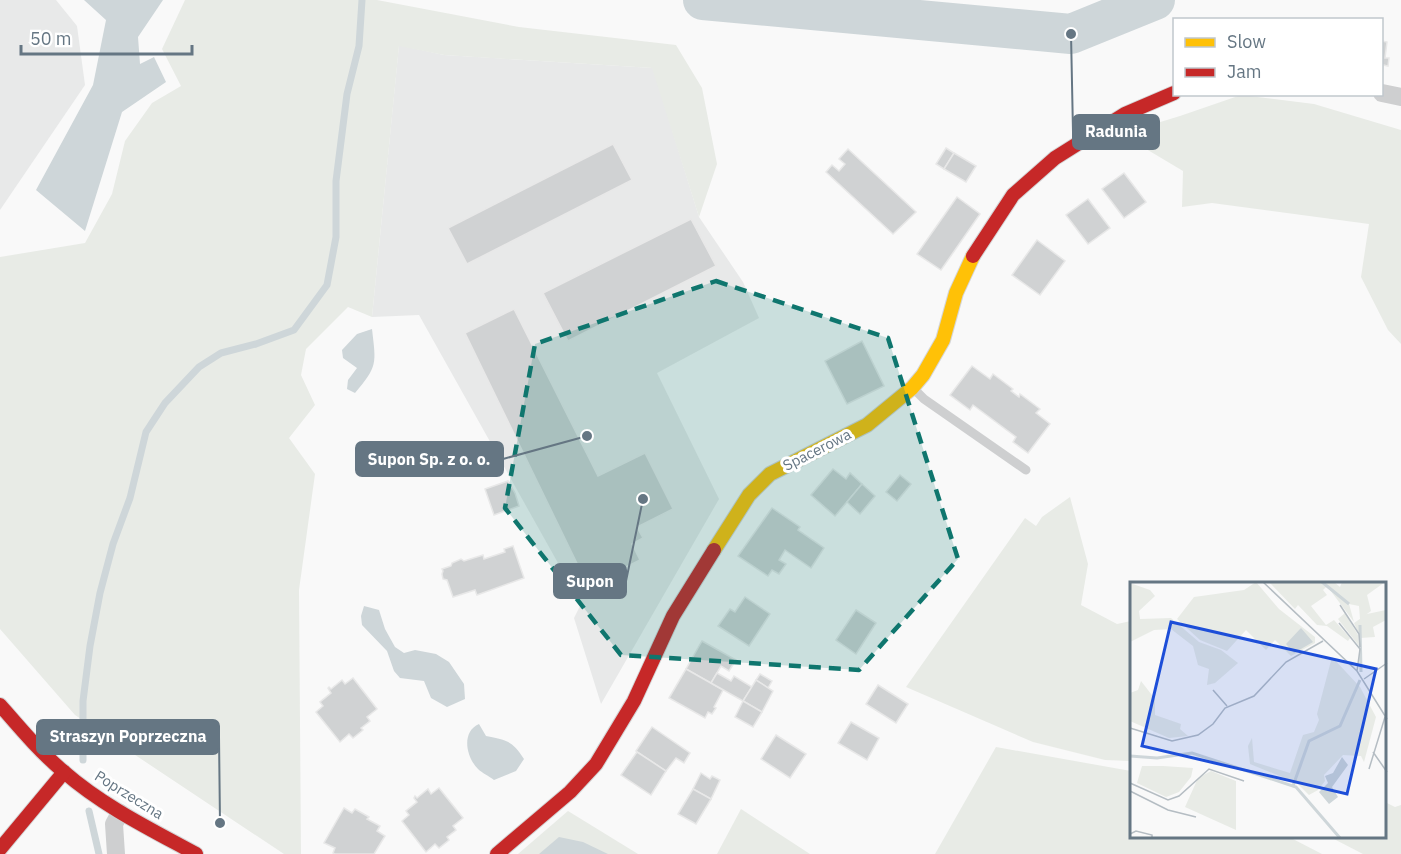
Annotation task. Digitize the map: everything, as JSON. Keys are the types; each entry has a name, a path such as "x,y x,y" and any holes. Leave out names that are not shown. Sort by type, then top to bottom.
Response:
{"street":[{"name":"Spacerowa","path":"497,854 570,792 596,764 634,701 673,616 749,495 770,474 867,425 912,388 923,375 943,340 956,293 975,250 1013,195 1054,158 1125,114 1173,93"},
{"path":"1383,93 1401,97"},
{"name":"Poprzeczna","path":"0,705 64,772 120,813 196,854"},
{"path":"0,849 64,772"},
{"path":"116,854 114,824 120,813"}],"lane":[{"path":"912,388 924,399 1026,470"}],"highlighted area":[{"path":"716,281 888,338 958,559 859,670 621,655 505,508 535,344"}],"shaded area":[{"path":"0,0 56,0 77,26 85,85 0,210"},
{"path":"84,0 163,0 138,37 140,64 154,57 166,82 122,112 85,231 36,190 93,85 106,20"},
{"path":"185,0 377,0 519,27 676,45 702,88 717,164 699,217 652,68 444,55 399,46 372,317 348,307 306,349 301,375 315,405 289,438 315,474 299,590 301,854 284,854 75,715 0,629 0,257 85,243 112,194 125,141 152,103 181,86 162,49"},
{"path":"399,45 444,55 653,68 699,217 743,282 759,318 657,373 719,499 601,704 574,618 581,604 419,315 372,317"},
{"path":"1238,96 1249,96 1314,104 1401,130 1401,344 1388,330 1361,277 1369,224 1212,203 1182,207 1183,171 1121,134"},
{"path":"372,329 374,364 368,377 355,393 347,389 348,380 357,368 343,358 342,350 357,334"},
{"path":"1070,497 1088,564 1081,605 1117,624 1130,621 1130,761 1105,760 1033,742 906,687 1025,518 1036,526 1042,517"},
{"path":"364,606 379,610 385,629 395,647 404,653 415,650 436,654 449,662 464,684 465,699 447,707 431,698 424,681 400,678 394,671 387,651 362,625 361,616"},
{"path":"479,724 486,736 508,742 520,753 524,759 516,771 494,780 474,764 467,745 470,733"},
{"path":"996,747 1130,771 1130,839 1293,839 1322,854 935,854"},
{"path":"1386,802 1395,807 1401,805 1401,854 1363,854 1334,839 1386,839"},
{"path":"741,809 810,854 717,854"},
{"path":"568,811 638,854 518,854"},
{"path":"559,837 583,842 608,854 539,854"}],"building":[{"path":"1383,41 1387,42 1385,58 1389,58 1388,66 1383,65"},
{"path":"613,144 632,180 467,264 448,228"},
{"path":"946,148 954,153 944,169 936,164"},
{"path":"848,149 916,212 893,234 826,172 832,165 839,171 845,164 839,159"},
{"path":"954,153 976,166 966,182 944,169"},
{"path":"1124,173 1146,202 1124,218 1102,189"},
{"path":"957,197 980,214 941,270 917,254"},
{"path":"1088,199 1110,228 1088,244 1066,215"},
{"path":"691,219 716,266 568,341 543,293"},
{"path":"1037,240 1065,261 1040,295 1012,275"},
{"path":"514,309 598,476 645,453 673,509 637,527 643,538 632,544 640,560 588,586 465,333"},
{"path":"862,341 884,386 847,404 825,361"},
{"path":"972,366 990,379 993,374 1013,389 1011,391 1019,397 1020,394 1040,409 1036,413 1050,424 1028,453 1013,442 1016,437 973,405 970,410 950,395"},
{"path":"833,469 846,479 850,473 862,484 835,516 811,495"},
{"path":"900,475 911,484 897,501 886,492"},
{"path":"508,481 519,506 494,515 485,489"},
{"path":"862,484 875,496 860,514 847,502"},
{"path":"772,508 800,527 798,530 824,548 811,568 785,550 779,560 786,564 779,574 772,570 768,576 738,556"},
{"path":"513,546 524,578 477,595 475,590 453,597 447,580 443,579 442,569 461,559 464,561 483,555 484,559 505,552 504,549"},
{"path":"745,597 770,614 749,646 718,626 730,609 735,612"},
{"path":"856,610 876,623 856,654 836,640"},
{"path":"702,641 736,660 729,671 721,666 711,683 686,669"},
{"path":"686,669 723,690 714,707 716,708 712,714 708,712 705,718 669,698"},
{"path":"717,673 731,681 734,676 752,687 743,701 711,683"},
{"path":"760,674 772,681 768,688 756,680"},
{"path":"353,678 377,709 367,717 370,721 361,728 363,730 353,738 349,734 340,742 316,712 323,706 320,702 331,693 329,687 331,689 342,680 345,684"},
{"path":"756,680 773,691 762,712 743,701"},
{"path":"878,685 908,704 896,723 866,704"},
{"path":"743,701 762,712 753,727 735,717"},
{"path":"851,722 879,738 867,760 838,743"},
{"path":"652,727 690,753 684,763 676,758 666,771 636,751"},
{"path":"776,735 806,754 790,778 761,759"},
{"path":"637,752 666,771 651,795 621,775"},
{"path":"701,773 710,779 712,776 720,780 711,799 693,789"},
{"path":"439,788 463,818 453,826 456,830 447,837 449,840 439,848 435,844 426,852 402,821 409,815 406,811 417,802 415,796 417,798 428,789 431,794"},
{"path":"693,789 711,799 696,824 678,814"},
{"path":"344,808 352,813 355,809 380,826 377,831 385,836 374,854 335,854 333,853 335,848 324,843"}],"waterway":[{"path":"83,760 83,701 100,593 113,544 130,498 146,432 165,403 199,367 221,353 256,344 294,330 327,285 336,237 336,181 347,94 359,46 362,0"},
{"path":"703,0 1071,34 1155,0"},
{"path":"89,811 99,854"}],"traffic: slow":[{"path":"714,550 749,495 770,474 867,425 912,388 923,375 943,340 956,293 973,256"}],"traffic: jam":[{"path":"973,256 1013,195 1055,158 1125,114 1173,93"},
{"path":"497,854 570,792 596,764 634,701 673,616 714,550"},
{"path":"0,705 30,740 79,784 127,816 196,854"},
{"path":"0,849 64,772"}],"place":[{"name":"Radunia","path":"1071,34"},
{"name":"Supon Sp. z o. o.","path":"587,436"},
{"name":"Supon","path":"643,499"},
{"name":"Straszyn Poprzeczna","path":"220,823"}]}
